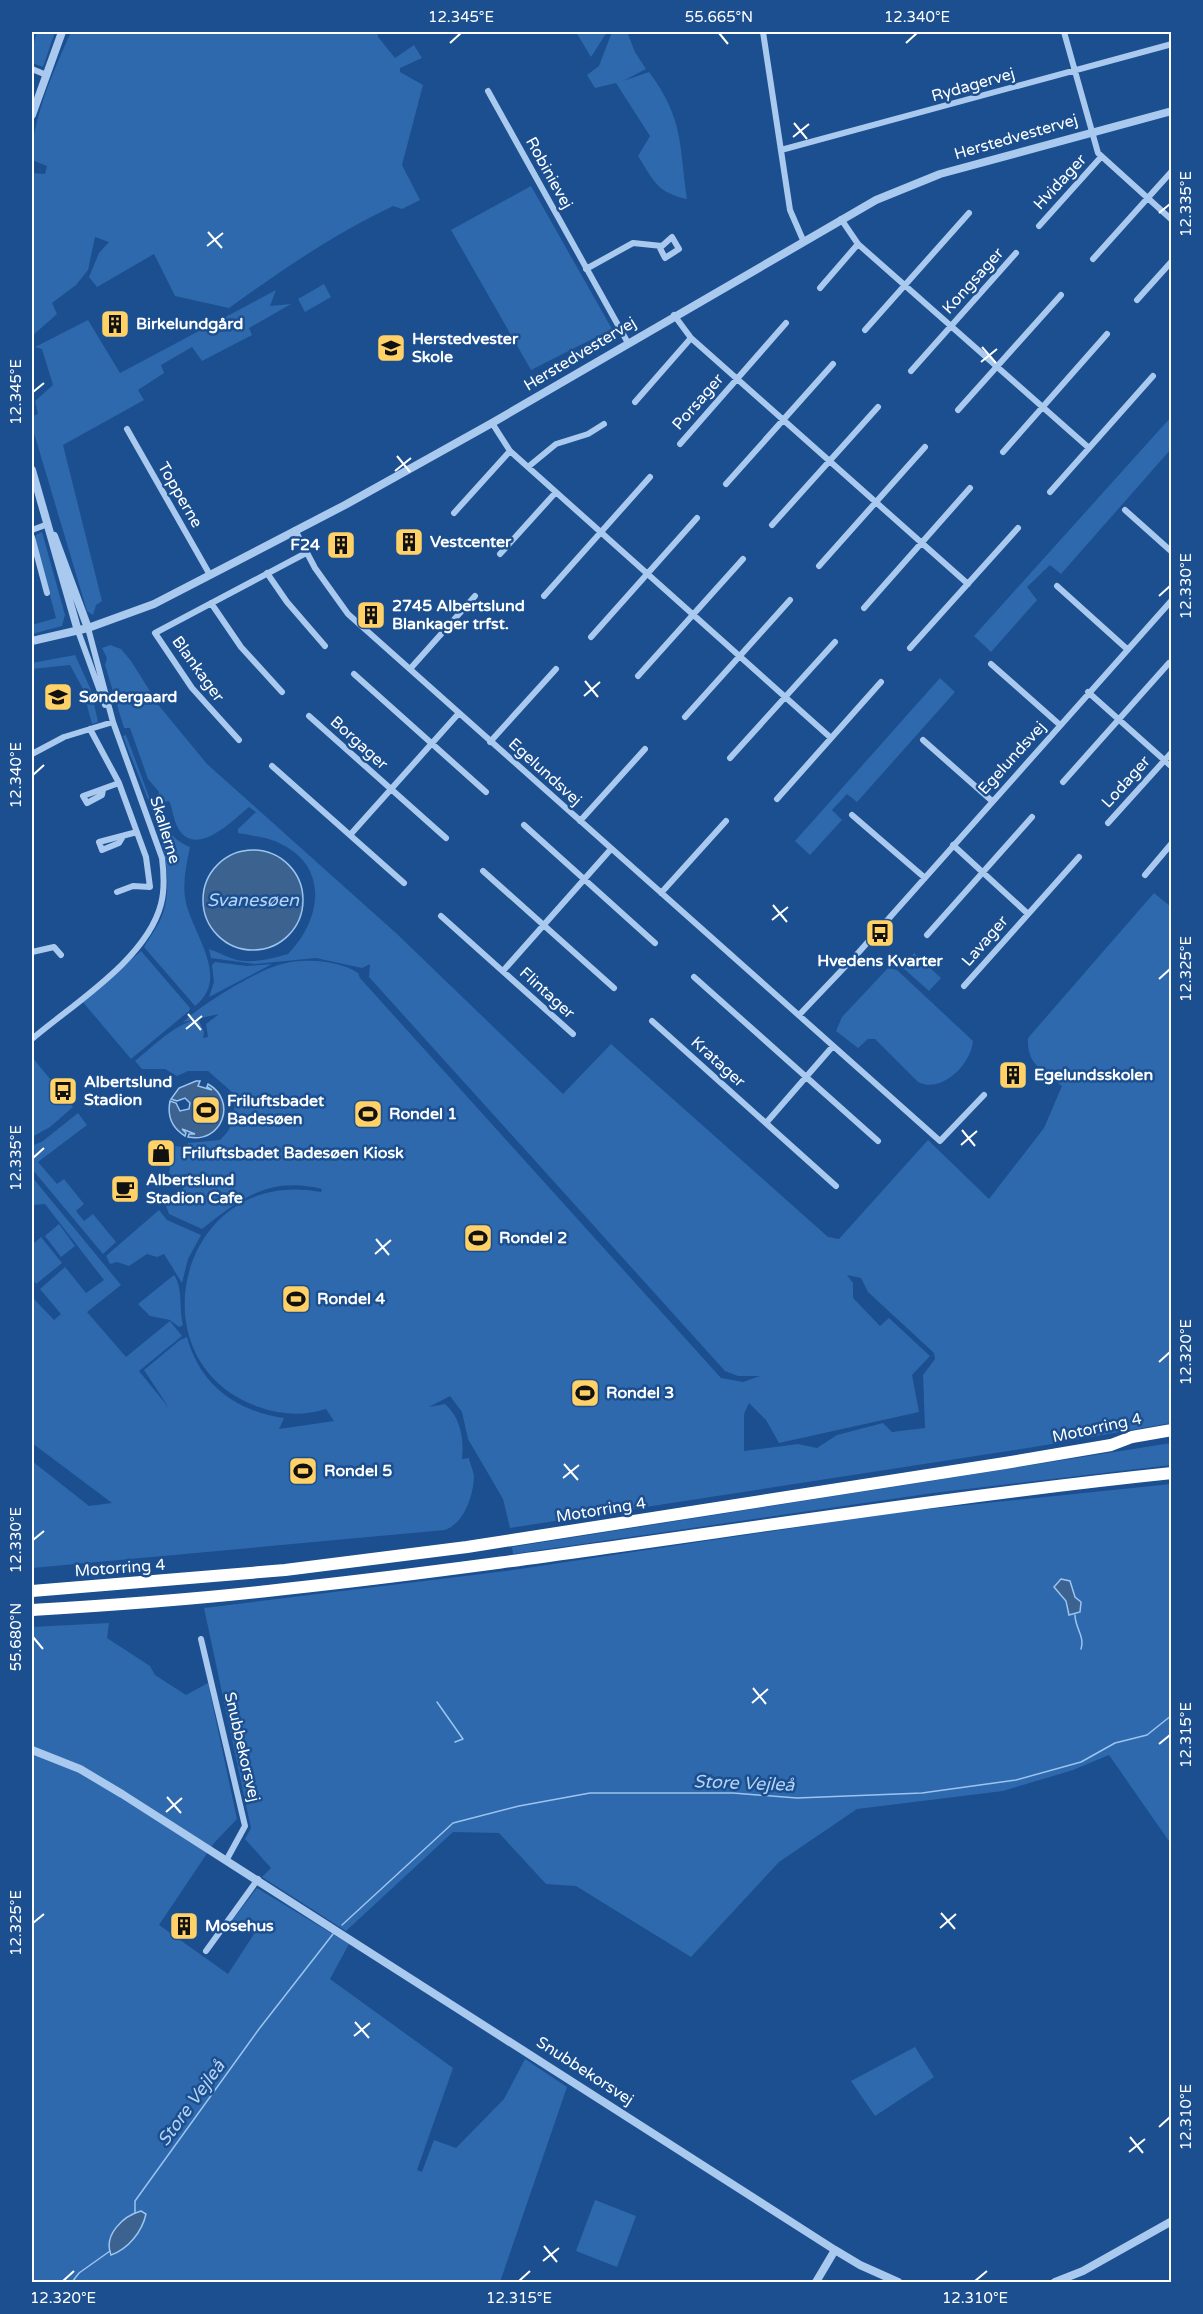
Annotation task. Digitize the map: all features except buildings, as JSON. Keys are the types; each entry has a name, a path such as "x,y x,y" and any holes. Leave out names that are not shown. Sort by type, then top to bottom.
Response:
{"highway":[{"name":"Motorring 4","path":"32,1591 285,1570 478,1546 1112,1445 1132,1437 1172,1430"},
{"path":"1112,1445 1172,1438"},
{"path":"32,1610 163,1601 319,1586 1007,1491 1172,1473"},
{"path":"32,1583 111,1579 180,1580"}],"street":[{"path":"32,115 44,74 62,32"},
{"path":"763,32 790,210 803,240"},
{"name":"Hvidager","path":"1064,32 1101,157 1172,220"},
{"name":"Rydagervej","path":"781,150 1172,44"},
{"path":"32,69 44,74"},
{"name":"Robinievej","path":"488,91 628,343"},
{"name":"Herstedvestervej","path":"32,641 88,628 154,604 210,575 492,423 803,240 876,200 939,174 1172,110"},
{"name":"Hvidager","path":"1039,226 1101,157"},
{"path":"1093,259 1172,171"},
{"path":"865,330 969,213"},
{"name":"Kongsager","path":"841,219 858,244 1089,448"},
{"path":"586,269 633,243 662,246"},
{"path":"820,288 858,244"},
{"name":"Kongsager","path":"911,371 1016,253"},
{"path":"1137,300 1172,261"},
{"path":"958,410 1061,295"},
{"name":"Porsager","path":"674,315 691,338 968,584"},
{"name":"Porsager","path":"680,444 786,323"},
{"path":"1003,452 1107,334"},
{"path":"635,402 691,338"},
{"path":"726,484 833,364"},
{"path":"1050,492 1153,376"},
{"path":"772,525 878,407"},
{"path":"492,423 510,451 831,738"},
{"path":"528,467 556,444 588,435 604,424"},
{"name":"Topperne","path":"127,429 210,575"},
{"path":"819,566 925,447"},
{"path":"454,513 510,451"},
{"path":"32,470 78,631"},
{"path":"544,596 650,477"},
{"path":"864,608 970,488"},
{"path":"500,554 556,492"},
{"path":"1125,510 1172,552"},
{"path":"591,637 697,518"},
{"path":"32,530 48,524"},
{"path":"48,524 62,551 88,628"},
{"path":"910,648 1018,528"},
{"name":"Egelundsvej","path":"295,530 327,587 348,614 940,1141 984,1095"},
{"path":"32,537 48,593"},
{"name":"Blankager","path":"239,740 192,688 155,633 306,553"},
{"path":"638,676 742,559"},
{"path":"267,573 287,602 325,646"},
{"path":"1057,586 1127,649"},
{"path":"410,669 475,597"},
{"path":"685,717 790,600"},
{"name":"Egelundsvej","path":"800,1014 890,918 1088,692 1172,600"},
{"path":"211,603 241,647 282,692"},
{"name":"Skallerne","path":"32,1040 135,954 153,926 162,904 164,881 162,858 113,722 88,628"},
{"name":"Skallerne","path":"78,631 98,690 113,722"},
{"path":"730,758 835,642"},
{"path":"1063,783 1169,663"},
{"path":"991,664 1060,725"},
{"path":"490,742 556,669"},
{"path":"354,674 486,792"},
{"path":"777,799 880,682"},
{"name":"Lodager","path":"1088,692 1172,767"},
{"name":"Borgager","path":"350,835 459,713"},
{"name":"Borgager","path":"309,716 446,838"},
{"path":"32,754 64,736 113,722"},
{"path":"90,729 119,783 146,857 150,887 133,886 117,892"},
{"path":"922,740 992,801"},
{"path":"580,821 645,749"},
{"name":"Lodager","path":"1108,823 1172,752"},
{"path":"272,765 404,883"},
{"path":"103,790 119,783"},
{"path":"852,815 925,878"},
{"path":"927,935 1032,817"},
{"path":"661,893 726,821"},
{"path":"524,825 655,943"},
{"path":"122,838 137,832"},
{"path":"1145,874 1172,843"},
{"name":"Lavager","path":"953,845 1028,913"},
{"name":"Flintager","path":"503,971 611,849"},
{"name":"Lavager","path":"964,986 1079,856"},
{"path":"483,871 614,988"},
{"name":"Flintager","path":"441,916 573,1034"},
{"path":"32,952 54,947 61,956"},
{"path":"694,977 878,1141"},
{"name":"Kratager","path":"652,1021 836,1186"},
{"path":"766,1123 833,1046"},
{"name":"Snubbekorsvej","path":"201,1639 245,1826 227,1859"},
{"name":"Snubbekorsvej","path":"32,1750 80,1769 227,1859 835,2250 898,2283"},
{"path":"206,1951 258,1879"},
{"path":"1055,2283 1083,2271 1172,2221"},
{"path":"816,2283 835,2250"}],"shaded area":[{"path":"37,32 55,32 43,67 32,63 32,49"},
{"path":"71,32 378,32 378,37 395,58 414,45 422,58 400,68 400,72 423,85 402,165 420,200 402,209 393,206 350,228 289,266 229,308 175,296 154,254 97,287 89,277 99,253 109,242 95,237 88,270 76,285 52,303 57,314 32,336 32,173 45,174 47,166 32,160 35,128 45,94"},
{"path":"576,32 607,32 591,57"},
{"path":"612,32 627,32 635,52 646,69 623,81 649,72 669,104 681,147 687,199 662,189 652,179 638,156 650,136 616,83 595,88 587,75 599,66"},
{"path":"531,186 612,329 531,370 451,230"},
{"path":"324,284 331,297 305,312 298,299"},
{"path":"276,290 270,306 291,304 249,328 252,335 202,361 192,347 161,365 164,373 138,390 144,400 63,445 102,601 96,605 93,615 87,611 34,433 33,416 38,414 35,401 53,385 42,349 35,347 88,320 120,373"},
{"path":"1171,417 1171,449 1061,574 1050,565 1027,587 1037,600 991,652 974,636"},
{"path":"42,532 65,615 62,626 32,634 32,625 56,618 35,540 36,535"},
{"path":"110,645 121,649 160,707 207,764 397,934 563,1094 611,1044 828,1237 839,1239 928,1140 989,1199 1044,1128 1062,1086 1033,1061 1028,1047 1028,1038 1154,893 1171,907 1171,1423 1034,1447 510,1528 503,1499 468,1439 462,1412 450,1396 429,1407 445,1404 455,1416 462,1436 462,1459 469,1458 474,1477 472,1493 466,1508 457,1522 445,1530 32,1568 32,1461 89,1506 112,1503 32,1443 32,1297 54,1320 61,1314 40,1289 65,1267 86,1293 104,1280 45,1204 32,1205 32,1177 121,1285 87,1312 126,1357 170,1321 182,1336 139,1371 169,1408 144,1370 180,1340 187,1337 201,1369 222,1393 250,1409 284,1418 279,1429 334,1421 326,1409 301,1414 267,1410 219,1384 195,1351 185,1313 189,1273 205,1237 233,1208 272,1192 321,1192 322,1189 287,1185 257,1192 243,1199 202,1229 169,1214 166,1206 195,1176 191,1175 182,1182 169,1173 172,1157 161,1145 186,1147 188,1143 220,1140 229,1130 233,1118 233,1093 208,1071 188,1071 177,1076 165,1069 142,1069 135,1061 180,1026 198,1019 204,1032 203,1038 208,1037 206,1024 219,1014 183,1022 230,989 259,973 282,964 321,961 341,965 358,973 360,978 721,1378 743,1382 760,1376 738,1376 725,1371 369,977 370,964 362,968 316,958 255,964 211,958 209,949 244,961 288,954 299,941 313,912 314,882 308,868 298,855 283,845 267,838 238,833 238,829 256,812 249,807 214,834 194,840 186,837 176,825 169,801 157,803 159,792 148,779 130,728 124,728 105,665 107,658 102,648","holes":["847,1275 861,1278 868,1292 934,1353 935,1359 923,1375 925,1428 892,1432 883,1423 837,1435 817,1448 798,1444 744,1451 744,1414 749,1403 766,1420 779,1443 919,1412 912,1375 930,1356 889,1318 880,1326 853,1298 853,1283"]},
{"path":"75,655 91,690 98,722 92,724 82,687 70,665 32,669 32,663"},
{"path":"940,678 955,692 857,802 847,794 832,810 842,820 810,855 795,841"},
{"path":"126,735 151,802 156,809 164,812 164,818 171,834 190,847 184,882 186,903 210,970 210,983 205,995 195,1006 144,947 164,912 167,886 166,864 155,820 123,736"},
{"path":"141,951 190,1008 131,1059 82,1001"},
{"path":"914,953 941,978 929,991 902,967"},
{"path":"215,962 247,966 272,964 209,997 214,982 212,965"},
{"path":"888,968 897,970 973,1041 967,1059 961,1068 945,1081 927,1085 918,1082 875,1039 868,1039 858,1048 836,1031 842,1017"},
{"path":"32,1057 73,1107 50,1127 32,1137"},
{"path":"78,1113 87,1125 38,1162 57,1184 64,1179 84,1204 76,1211 84,1221 93,1214 116,1242 103,1254 32,1169 32,1146 43,1141"},
{"path":"159,1210 167,1220 201,1235 188,1259 182,1283 164,1254 157,1257 147,1254 129,1266 117,1262 110,1264 106,1256"},
{"path":"59,1224 75,1246 61,1257 45,1236"},
{"path":"41,1237 62,1263 36,1284 32,1279 32,1245"},
{"path":"174,1275 180,1292 183,1325 179,1327 170,1320 150,1316 138,1304"},
{"path":"1171,1443 1171,1465 933,1493 513,1554 512,1547"},
{"path":"1171,1484 1171,1844 1109,1755 1073,1770 1003,1791 857,1809 779,1862 691,1957 576,1886 546,1884 499,1833 453,1832 346,1931 262,1877 271,1868 245,1839 251,1828 204,1608 506,1571 900,1512"},
{"path":"109,1623 107,1638 150,1666 155,1675 186,1695 208,1683 237,1819 214,1843 159,1925 228,1974 254,1934 231,1922 257,1888 349,1944 330,1979 453,2068 417,2170 422,2172 434,2140 456,2148 504,2099 525,2059 567,2087 500,2282 32,2282 32,1627"},
{"path":"915,2047 934,2077 875,2116 851,2081"},
{"path":"595,2200 636,2216 617,2267 576,2251"}],"water":[{"name":"Svanesøen","path":"253,850 272,854 288,865 299,881 303,900 299,919 288,935 272,946 253,950 234,946 218,935 207,919 203,900 207,881 218,865 234,854"},
{"name":"Friluftsbadet Badesøen","path":"200,1081 198,1086 212,1090 207,1087 208,1084 217,1091 224,1110 222,1120 210,1134 188,1137 189,1134 195,1134 182,1129 186,1133 185,1136 177,1129 169,1112 170,1101 176,1103 180,1111 189,1109 190,1103 185,1098 177,1101 171,1099 179,1088"},
{"path":"1061,1579 1070,1581 1075,1597 1081,1602 1080,1612 1069,1615 1066,1601 1054,1587"},
{"path":"141,2211 146,2214 138,2233 123,2249 111,2255 110,2240 116,2227 128,2217"}],"waterway":[{"path":"1075,1615 1082,1640 1081,1649"},
{"path":"437,1702 463,1739 455,1742"},
{"name":"Store Vejleå","path":"342,1925 453,1823 519,1806 590,1793 733,1793 797,1798 922,1793 1016,1780 1081,1762 1115,1743 1147,1735 1172,1715"},
{"name":"Store Vejleå","path":"135,2213 135,2201 259,2029 333,1934"},
{"name":"Store Vejleå","path":"72,2282 79,2273 110,2251"}],"place":[{"name":"Birkelundgård","path":"115,324"},
{"name":"Herstedvester Skole","path":"391,348"},
{"name":"Vestcenter","path":"409,542"},
{"name":"F24","path":"341,545"},
{"name":"2745 Albertslund Blankager trfst.","path":"371,615"},
{"name":"Søndergaard","path":"58,697"},
{"name":"Hvedens Kvarter","path":"880,933"},
{"name":"Egelundsskolen","path":"1013,1075"},
{"name":"Albertslund Stadion","path":"63,1091"},
{"name":"Friluftsbadet Badesøen","path":"206,1110"},
{"name":"Rondel 1","path":"368,1114"},
{"name":"Friluftsbadet Badesøen Kiosk","path":"161,1153"},
{"name":"Albertslund Stadion Cafe","path":"125,1189"},
{"name":"Rondel 2","path":"478,1238"},
{"name":"Rondel 4","path":"296,1299"},
{"name":"Rondel 3","path":"585,1393"},
{"name":"Rondel 5","path":"303,1471"},
{"name":"Mosehus","path":"184,1926"}]}
